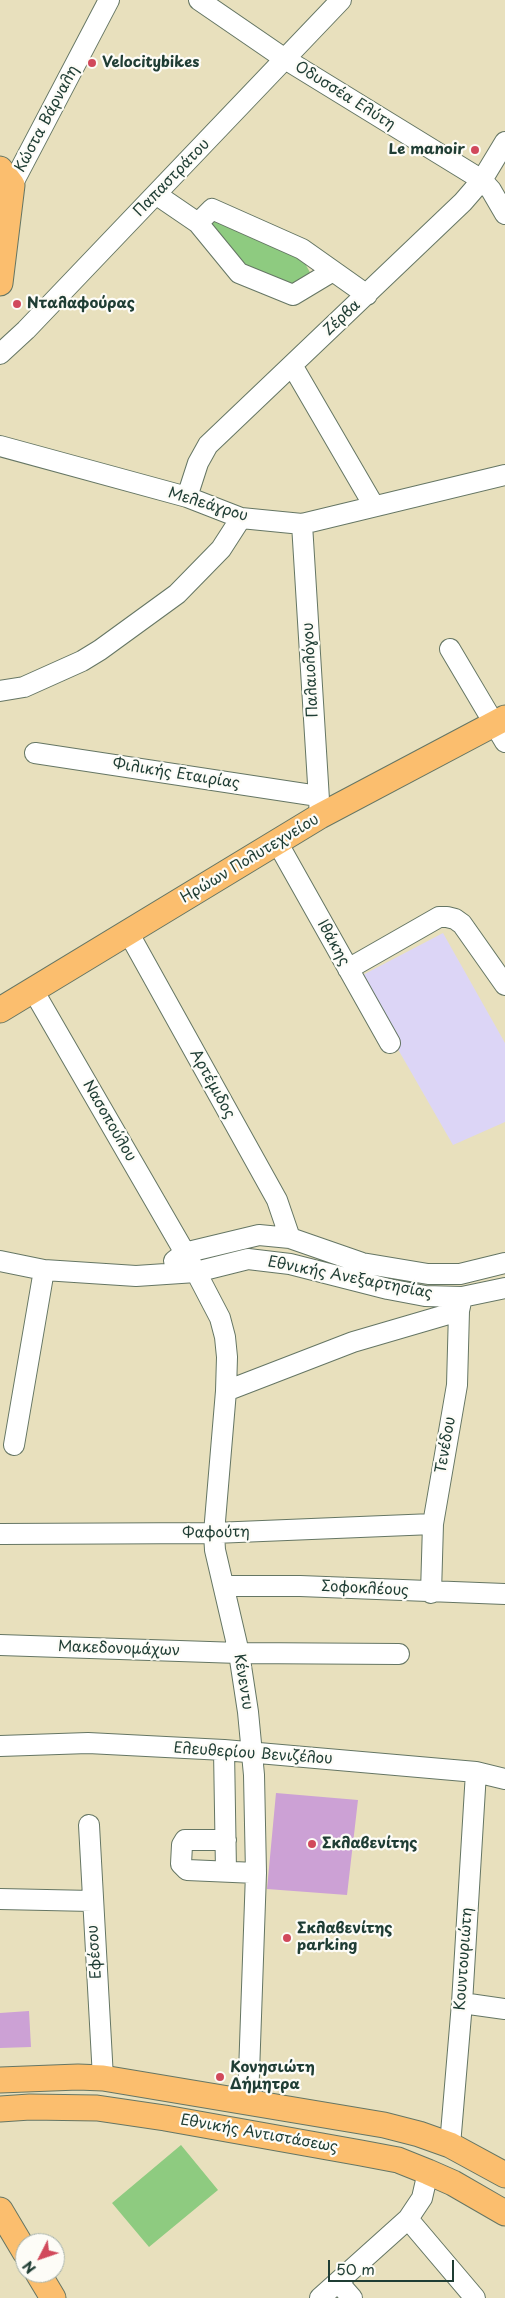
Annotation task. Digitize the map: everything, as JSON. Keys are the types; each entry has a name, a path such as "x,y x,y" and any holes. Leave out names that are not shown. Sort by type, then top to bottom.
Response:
{"main road":[{"path":"0,283 6,177"},
{"name":"Ηρώων Πολυτεχνείου","path":"0,1010 277,842 319,806 501,728"},
{"name":"Εθνικής Αντιστάσεως","path":"0,2080 69,2077 103,2078 384,2125 419,2134 450,2145 505,2175"},
{"name":"Εθνικής Αντιστάσεως","path":"0,2109 30,2107 97,2108 165,2118 398,2160 454,2183 505,2213"},
{"path":"0,2210 15,2235"},
{"path":"44,2283 53,2298"}],"street":[{"name":"Κώστα Βάρναλη","path":"6,177 109,0"},
{"name":"Οδυσσέα Ελύτη","path":"199,0 285,59 482,180"},
{"name":"Παπαστράτου","path":"0,354 26,330 341,0"},
{"name":"Ζέρβα","path":"187,497 198,463 208,446 367,295 482,180 505,142"},
{"path":"482,180 491,190 505,214"},
{"path":"156,195 198,223 239,273 293,295 333,271"},
{"path":"198,223 212,209 302,249 367,295"},
{"path":"292,365 374,506"},
{"name":"Μελεάγρου","path":"0,446 187,497 241,518 302,524 505,475"},
{"path":"0,691 24,687 82,661 100,650 177,594 221,549 241,518"},
{"name":"Παλαιολόγου","path":"302,524 319,806"},
{"path":"450,649 501,728"},
{"name":"Φιλικής Εταιρίας","path":"34,753 319,806"},
{"name":"Ιθάκης","path":"277,842 390,1043"},
{"path":"348,969 439,918 447,917 462,924 505,985"},
{"name":"Αρτέμιδος","path":"128,932 278,1200 290,1238"},
{"name":"Νασοπούλου","path":"33,990 196,1272"},
{"path":"156,1274 184,1253 259,1235 290,1238 362,1263 428,1274 460,1274 505,1263"},
{"name":"Εθνικής Ανεξαρτησίας","path":"0,1261 44,1270 136,1276 196,1272 248,1259 266,1260 460,1304 505,1288"},
{"path":"14,1445 44,1270"},
{"name":"Κένεντυ","path":"196,1272 220,1318 225,1337 227,1357 226,1391 214,1534 215,1550 239,1653 252,1753 256,1873 248,2102"},
{"path":"226,1391 353,1342 460,1304"},
{"name":"Τενέδου","path":"431,1593 433,1524 457,1385 460,1304"},
{"name":"Φαφούτη","path":"0,1534 214,1534 433,1524"},
{"name":"Σοφοκλέους","path":"224,1586 300,1586 431,1593 505,1594"},
{"name":"Μακεδονομάχων","path":"0,1645 239,1653 399,1654"},
{"name":"Ελευθερίου Βενιζέλου","path":"0,1746 88,1743 224,1750 476,1772 505,1779"},
{"path":"224,1750 226,1871"},
{"name":"Κουντουριώτη","path":"450,2145 462,2002 476,1772"},
{"name":"Εφέσου","path":"88,1825 103,2078"},
{"path":"226,1840 186,1840 182,1845 181,1864 187,1870 256,1873"},
{"path":"0,1899 92,1901"},
{"path":"462,2002 505,2009"},
{"path":"320,2298 408,2219 422,2198 428,2172"},
{"path":"408,2219 475,2298"},
{"path":"338,2282 352,2298"}],"shaded area":[{"path":"443,933 505,1043 505,1122 453,1145 357,978"}],"green space":[{"path":"209,217 302,258 312,276 291,288 243,268 205,221"},
{"path":"181,2145 218,2190 149,2247 112,2203"}],"building":[{"name":"Σκλαβενίτης","path":"276,1793 358,1800 347,1895 267,1889"},
{"path":"29,2011 31,2047 0,2048 0,2013"}],"place":[{"name":"Velocitybikes","path":"92,63"},
{"name":"Le manoir","path":"475,150"},
{"name":"Νταλαφούρας","path":"17,304"},
{"name":"Σκλαβενίτης","path":"312,1844"},
{"name":"Σκλαβενίτης parking","path":"287,1938"},
{"name":"Κονησιώτη Δήμητρα","path":"220,2077"}]}
